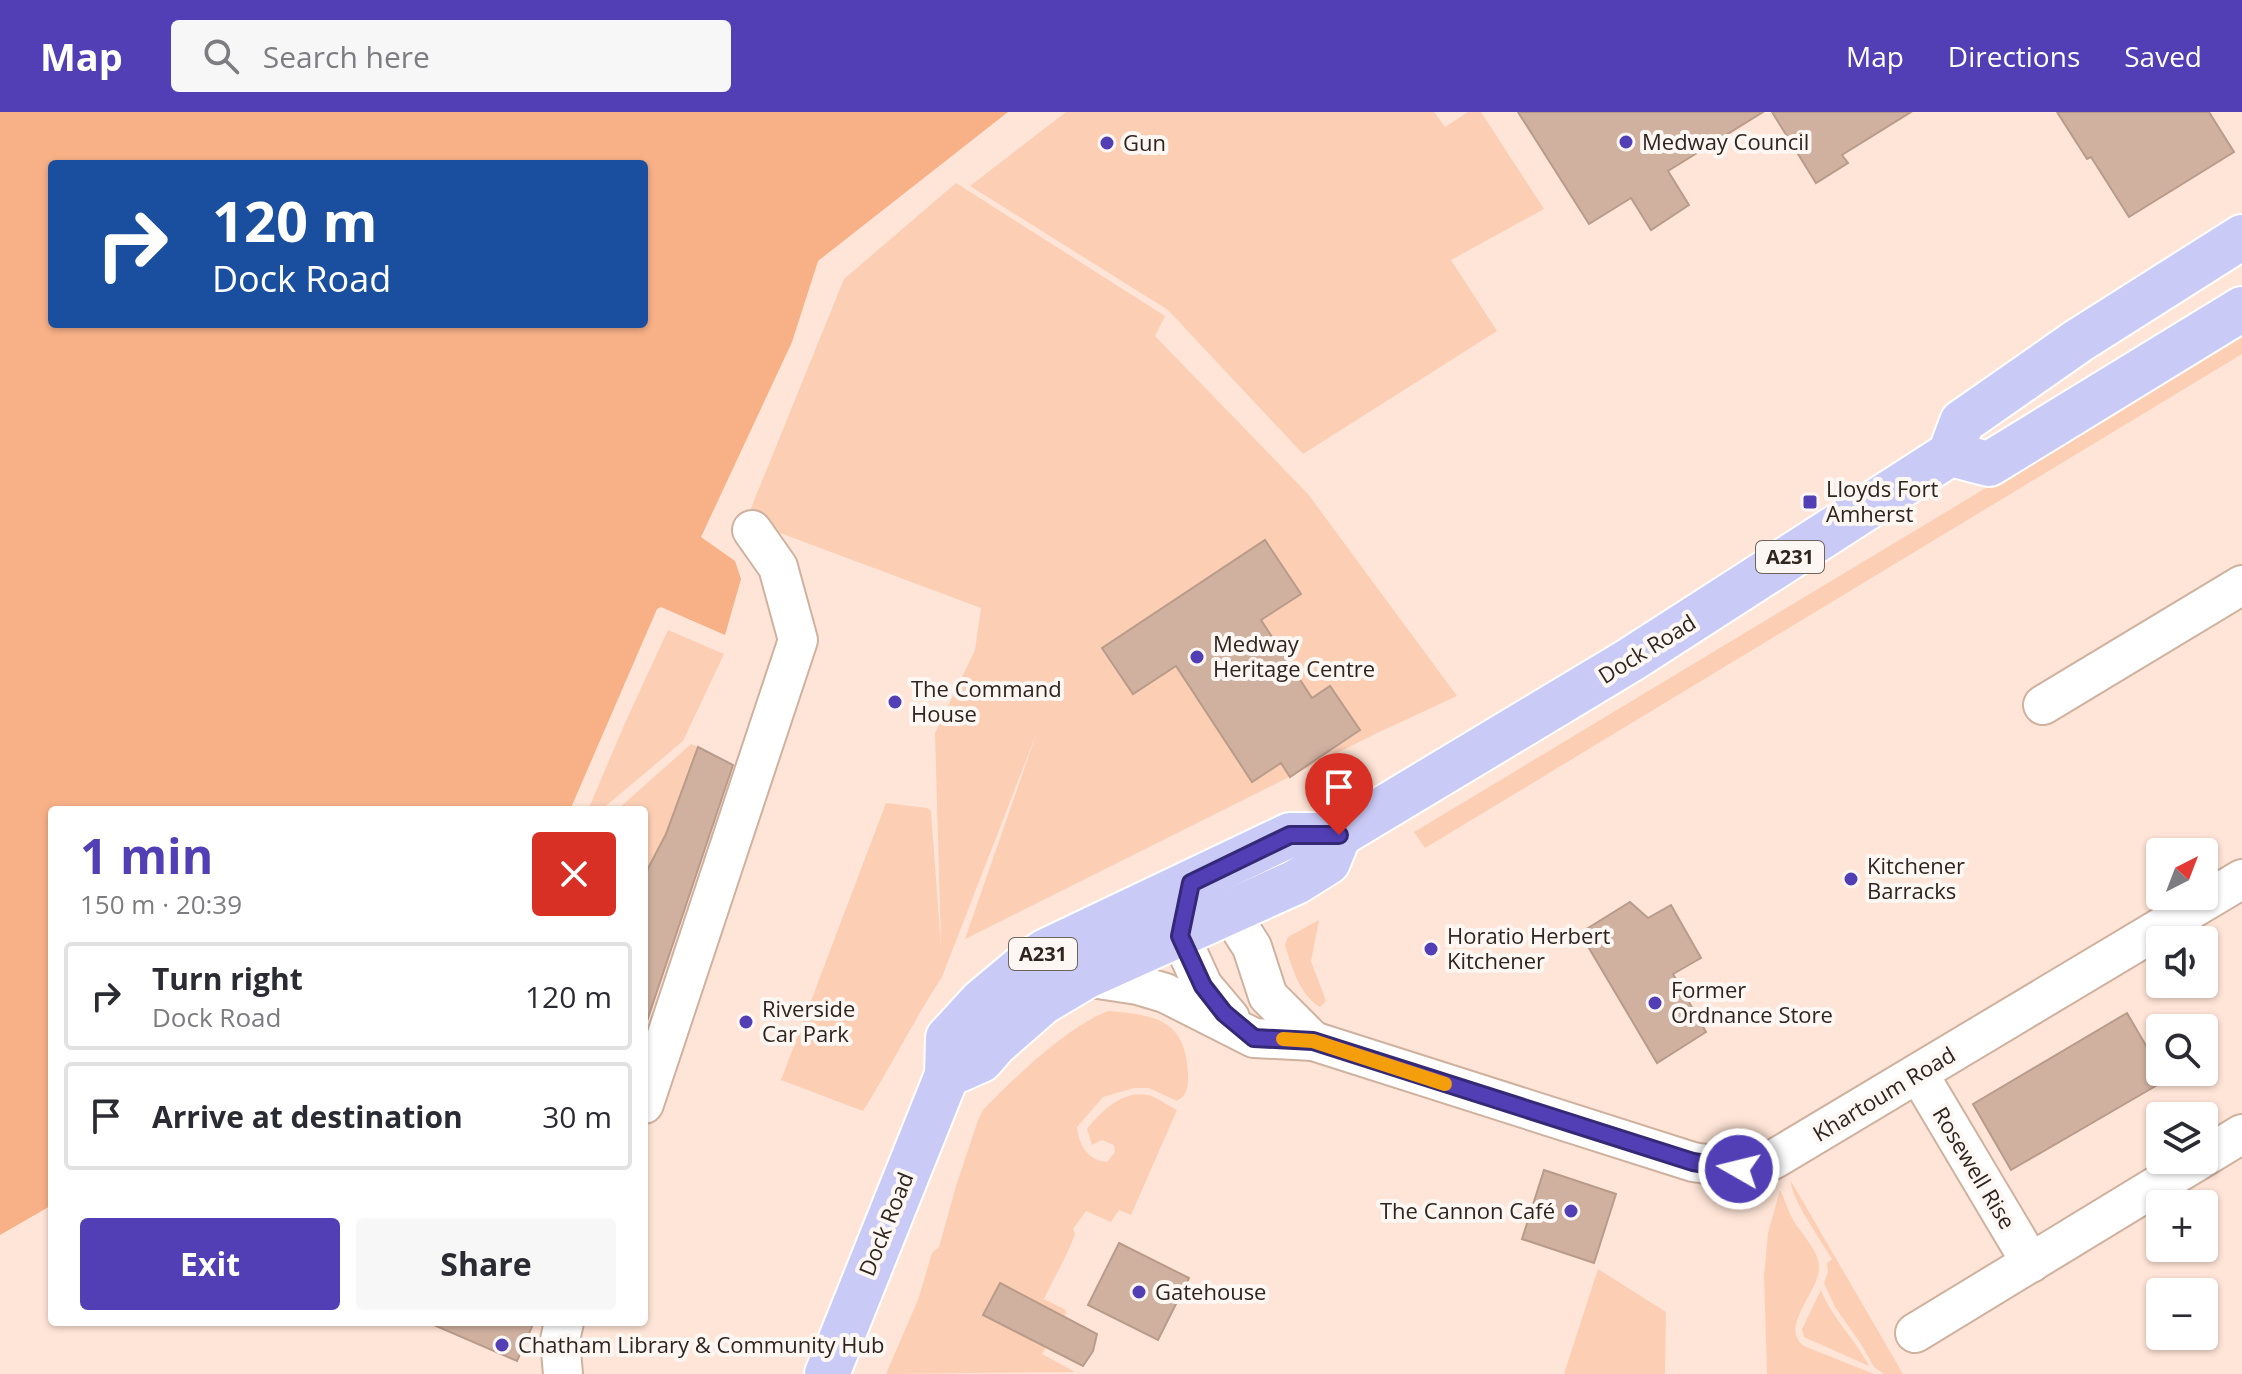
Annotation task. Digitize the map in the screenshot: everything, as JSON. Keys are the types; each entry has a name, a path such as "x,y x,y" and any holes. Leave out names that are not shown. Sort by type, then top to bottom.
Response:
{"main road":[{"path":"2178,277 2226,319 1989,464 1950,454 1962,422 2078,341 2178,277 2242,237"},
{"name":"Dock Road","path":"827,1374 947,1075 948,1038 982,1001 1025,965 1092,927 1290,835 1339,835 1630,660 1950,454"},
{"name":"Dock Road","path":"947,1075 981,1060 1043,1002 1085,977 1296,882 1328,862 1339,835"}],"street":[{"path":"648,1092 798,640 778,567 752,530"},
{"path":"2043,705 2242,585"},
{"name":"Khartoum Road","path":"1085,977 1138,985 1165,993 1254,1038 1313,1041 1693,1162 1739,1169 1768,1163 2242,879"},
{"path":"1191,883 1180,936 1203,986 1224,1013 1254,1038"},
{"name":"Khartoum Road","path":"1191,883 1229,911 1252,947 1268,996 1313,1041"},
{"name":"Rosewell Rise","path":"1918,1073 2031,1263"},
{"path":"2218,1149 2242,1134"},
{"path":"1915,1333 2176,1174"},
{"path":"563,1326 560,1340 563,1374"}],"shaded area":[{"path":"0,112 1008,112 818,261 792,342 701,537 735,561 741,579 725,635 661,607 657,609 572,806 48,806 48,1207 0,1235"},
{"path":"1066,112 1434,112 1445,127 1468,112 1481,112 1544,209 1451,260 1497,331 1303,454 1168,310 970,186"},
{"path":"956,183 1165,316 1155,336 1308,494 1457,696 965,939 1037,732 942,977 863,1111 781,1080 886,803 931,811 941,947 935,733 975,650 981,608 761,526 751,508 844,279"},
{"path":"2242,334 2242,354 1425,848 1414,832"},
{"path":"668,630 724,654 683,741 606,806 590,806"},
{"path":"691,744 698,747 666,834 648,868 648,806 621,806"},
{"path":"1319,920 1311,961 1326,1001 1320,1007 1302,987 1285,945 1288,937"},
{"path":"1109,1011 1154,1018 1175,1031 1186,1056 1188,1078 1185,1093 1177,1101 1149,1088 1134,1088 1103,1097 1077,1127 1089,1155 1107,1162 1115,1152 1114,1145 1102,1140 1092,1145 1087,1129 1113,1104 1138,1094 1148,1095 1177,1110 1131,1215 1119,1210 1111,1222 1086,1211 1073,1229 1072,1242 1044,1299 1066,1310 1065,1317 1000,1283 984,1315 1046,1347 1042,1354 1075,1372 886,1374 918,1300 932,1253 939,1247 956,1186 983,1110 1060,1040 1077,1027"},
{"path":"1791,1181 1903,1374 1884,1374 1874,1367 1835,1307 1824,1283 1827,1263 1832,1259 1801,1208"},
{"path":"1780,1190 1792,1218 1816,1254 1819,1267 1818,1277 1798,1319 1797,1338 1804,1346 1874,1374 1767,1374 1764,1276 1768,1233"},
{"path":"1598,1269 1666,1312 1665,1374 1564,1374"},
{"path":"1821,1290 1869,1366 1804,1337 1802,1329"}],"building":[{"name":"Medway Council","path":"1518,112 1763,112 1668,171 1689,205 1651,230 1631,198 1589,224"},
{"path":"1772,112 1911,112 1842,155 1848,163 1816,183"},
{"path":"2057,112 2209,112 2234,152 2129,217 2091,157 2087,159"},
{"name":"Medway Heritage Centre","path":"1265,540 1301,594 1261,620 1312,698 1330,686 1360,730 1290,777 1281,763 1252,782 1176,666 1133,694 1102,648"},
{"path":"698,747 733,765 648,1018 648,868 666,834"},
{"name":"Former Ordnance Store","path":"1630,902 1648,918 1671,905 1701,958 1673,974 1706,1032 1657,1063 1580,933"},
{"path":"2127,1013 2146,1046 2146,1086 2156,1086 2011,1170 1973,1104"},
{"name":"The Cannon Café","path":"1544,1170 1616,1194 1594,1263 1522,1239"},
{"name":"Gatehouse","path":"1119,1243 1189,1278 1158,1340 1088,1305"},
{"path":"1000,1283 1097,1334 1093,1351 1083,1366 983,1315"},
{"name":"Chatham Library & Community Hub","path":"436,1326 532,1326 517,1361"}],"slow traffic":[{"path":"1283,1039 1313,1041 1445,1084"}],"place":[{"name":"Medway Council","path":"1626,142"},
{"name":"Gun","path":"1107,143"},
{"name":"Lloyds Fort Amherst","path":"1810,502"},
{"name":"Medway Heritage Centre","path":"1197,657"},
{"name":"The Command House","path":"895,702"},
{"name":"Kitchener Barracks","path":"1851,879"},
{"name":"Horatio Herbert Kitchener","path":"1431,949"},
{"name":"Former Ordnance Store","path":"1655,1003"},
{"name":"Riverside Car Park","path":"746,1022"},
{"name":"The Cannon Café","path":"1571,1211"},
{"name":"Gatehouse","path":"1139,1292"},
{"name":"Chatham Library & Community Hub","path":"502,1345"}],"route":[{"path":"1339,835 1290,835 1191,883 1180,936 1203,986 1224,1013 1254,1038 1313,1041 1693,1162 1739,1169"}]}
